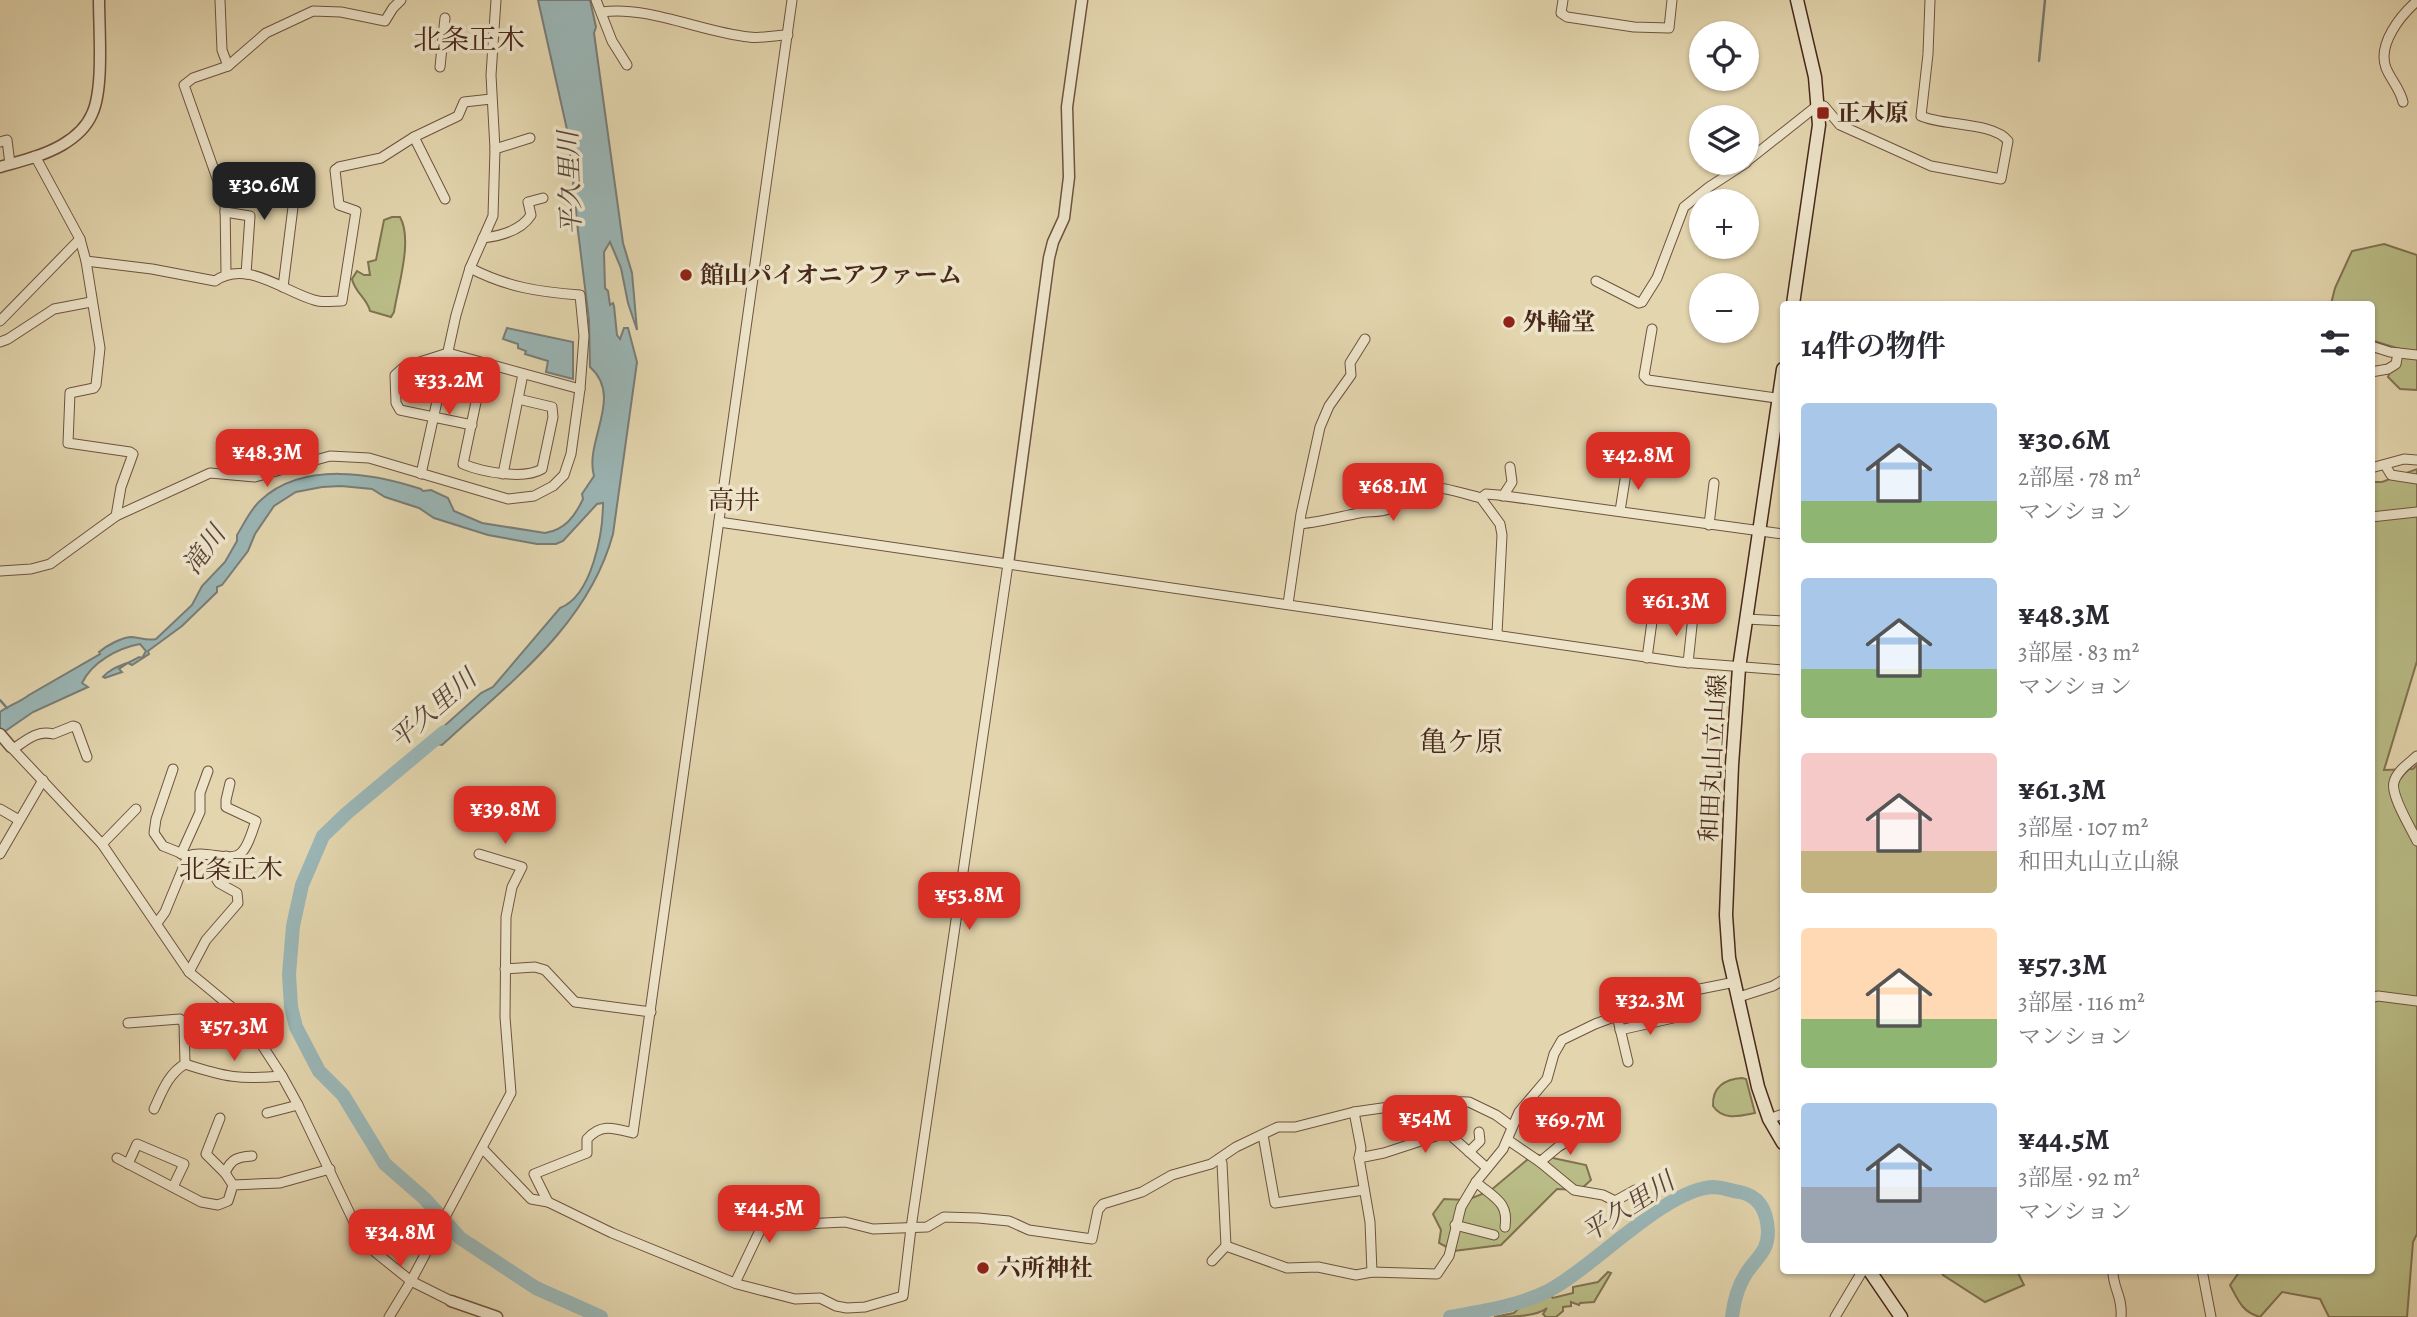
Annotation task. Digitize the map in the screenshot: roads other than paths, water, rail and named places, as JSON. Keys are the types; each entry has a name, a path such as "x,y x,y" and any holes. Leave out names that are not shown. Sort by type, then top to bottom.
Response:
{"main road":[{"path":"1793,301 1817,143 1818,105 1811,56 1797,0"},
{"name":"和田丸山立山線","path":"1780,404 1739,668 1727,898 1727,941 1758,1087 1769,1119 1780,1138"},
{"path":"1872,1274 1901,1317"}],"street":[{"path":"0,142 7,140 5,166 63,145 85,126 93,113 98,94 99,0"},
{"path":"220,0 222,50 228,66"},
{"path":"226,273 225,201 184,85 193,78 228,66 266,33 313,11 336,11 385,21 401,0"},
{"path":"421,474 470,268 493,216 495,149 491,75 496,0"},
{"path":"596,0 603,12 612,41 627,65"},
{"path":"548,1202 534,1174 587,1153 587,1139 599,1128 607,1127 633,1133 792,0"},
{"path":"482,1148 531,1199 548,1202 700,1271 795,1299 820,1298 847,1308 865,1307 904,1296 911,1228 1008,565 1049,258 1064,218 1069,177 1067,107 1082,0"},
{"path":"1563,0 1561,13 1567,17 1650,29 1669,28 1672,0"},
{"path":"1759,153 1818,105 1824,106 1840,125 1931,166 2001,179 2008,142 2004,136 1965,124 1930,120 1921,116 1928,54 1930,0"},
{"path":"2403,102 2401,92 2392,81 2383,59 2391,34 2406,10 2417,1"},
{"path":"603,12 614,10 637,13 752,38 788,34"},
{"path":"440,67 445,18"},
{"path":"86,261 152,269 215,281 226,273 253,274 316,301 342,301 356,211 339,205 335,170 382,158 414,137 458,116 464,102 491,99"},
{"path":"414,137 445,200"},
{"path":"495,149 530,138"},
{"path":"35,156 79,239 86,261 100,348 98,382 94,388 70,393 68,443 132,454 116,516"},
{"path":"1596,281 1639,303 1642,302 1657,278 1684,207 1728,175"},
{"path":"483,238 497,236 527,223 531,215 528,202 543,198"},
{"path":"283,287 293,206"},
{"path":"225,212 250,216 246,274"},
{"path":"0,321 79,239"},
{"path":"0,570 31,569 50,564 116,516 211,473 255,477 330,456 369,458 508,499 534,496 553,486 564,475 571,454 584,336 580,295 528,290 495,280 470,268"},
{"path":"0,342 54,309 91,302"},
{"path":"1652,329 1644,376 1648,380 1780,398"},
{"path":"1288,604 1300,524 1320,427 1328,406 1351,375 1350,363 1365,339"},
{"path":"2375,347 2417,355"},
{"path":"472,425 400,410 396,403 395,375 404,366 448,353 580,389"},
{"path":"2375,371 2396,364 2398,353"},
{"path":"484,364 463,464 503,474 536,472 542,469 553,417 552,407 518,399"},
{"path":"503,474 523,374"},
{"path":"2375,467 2404,459 2417,460"},
{"path":"2385,465 2391,475 2417,479"},
{"path":"1503,496 1512,482 1510,467"},
{"path":"1620,511 1626,467"},
{"path":"1709,525 1714,483"},
{"path":"1300,524 1391,508 1417,488 1427,487 1481,498 1500,524 1502,535 1497,635"},
{"path":"1481,498 1486,494 1503,496 1780,534"},
{"path":"2375,517 2417,512"},
{"path":"719,523 1647,658 1780,670"},
{"path":"1647,658 1654,607"},
{"path":"1688,663 1693,616"},
{"path":"1746,619 1780,621"},
{"path":"12,748 38,733 53,734 72,726 76,727 87,757"},
{"path":"0,734 102,844 189,972 230,1006 249,1028 282,1076 353,1220 375,1252 411,1281 451,1301 497,1317"},
{"path":"2417,756 2394,782 2394,794 2417,841"},
{"path":"173,769 154,833 163,846 185,855 203,853 234,858 241,855 256,821 226,807 230,783"},
{"path":"158,923 165,912 200,812 200,793 208,771"},
{"path":"0,854 43,780"},
{"path":"0,809 19,820"},
{"path":"102,844 136,809"},
{"path":"389,1317 411,1281 511,1093 505,1017 506,917 512,887 522,867 479,854"},
{"path":"189,972 206,940 238,903 237,893 217,880 226,856"},
{"path":"505,969 535,967 545,970 575,1002 650,1012"},
{"path":"1226,1246 1286,1268 1318,1267 1349,1275 1371,1272 1437,1274 1449,1256 1461,1207 1508,1140 1511,1126 1519,1112 1546,1079 1554,1054 1562,1041 1675,994 1735,982"},
{"path":"1739,997 1780,982"},
{"path":"2375,997 2417,1001"},
{"path":"128,1023 180,1020 192,1031 208,1031 214,1028 230,1006"},
{"path":"1617,1016 1628,1062"},
{"path":"1620,1030 1674,1017"},
{"path":"184,1022 185,1064"},
{"path":"154,1109 174,1070 185,1064 236,1078 282,1076"},
{"path":"762,1226 845,1222 873,1229 911,1228 927,1227 944,1217 978,1218 1009,1221 1028,1230 1092,1239 1098,1210 1103,1204 1142,1192 1172,1175 1211,1164 1236,1147 1278,1127 1304,1126 1354,1112 1431,1101 1469,1102 1496,1115 1511,1126"},
{"path":"267,1113 298,1105"},
{"path":"1354,1112 1370,1222 1371,1272"},
{"path":"1769,1119 1780,1115"},
{"path":"117,1158 201,1202 218,1205 228,1201 233,1185 225,1172 206,1153 220,1118"},
{"path":"1540,1162 1586,1130"},
{"path":"1469,1152 1480,1141 1479,1132"},
{"path":"1359,1158 1384,1153 1442,1134 1453,1137 1487,1168"},
{"path":"1263,1135 1275,1203 1364,1190"},
{"path":"1508,1140 1540,1162 1574,1191 1603,1195 1615,1201 1635,1190"},
{"path":"128,1164 137,1144 184,1164 173,1187"},
{"path":"225,1172 230,1161 239,1156 252,1156"},
{"path":"1212,1261 1226,1246 1222,1163 1219,1159"},
{"path":"233,1185 280,1183 330,1169"},
{"path":"1476,1182 1504,1207 1507,1213 1505,1227"},
{"path":"735,1283 762,1226 765,1197"},
{"path":"1455,1226 1494,1235"},
{"path":"1835,1317 1861,1274"},
{"path":"2113,1274 2122,1303 2121,1317"},
{"path":"2203,1274 2211,1317"}],"water":[{"path":"538,0 590,0 596,27 594,33 623,243 632,273 637,330 621,268 610,242 604,252 605,288 610,305 613,303 614,306 617,335 620,339 624,328 628,328 637,362 613,534 601,567 566,625 519,675 442,745 430,743 433,736 481,693 493,687 560,608 580,591 594,562 603,503 597,504 563,541 556,544 537,544 488,535 434,518 419,508 385,497 372,489 322,487 296,492 274,506 255,534 248,551 222,585 217,587 217,592 182,626 148,651 149,654 132,665 128,663 119,669 122,672 105,678 103,677 115,668 139,657 142,658 146,651 140,644 115,653 99,662 86,675 82,683 88,687 33,712 4,732 0,728 0,712 100,654 106,647 128,637 156,639 192,605 202,586 225,562 237,541 237,535 257,503 278,488 297,480 317,475 339,474 382,478 423,491 431,490 448,498 454,511 482,523 545,533 558,529 573,516 583,499 582,494 594,476 592,462 604,405 604,392 600,379 590,367 589,320 568,134"},
{"path":"507,328 573,342 573,379 546,372 548,361 525,354 526,351 518,348 518,344 503,339"}],"waterway":[{"path":"2039,61 2045,0"},
{"path":"0,700 7,708"},
{"name":"平久里川","path":"444,732 323,836 302,885 293,926 289,974 291,1007 296,1027 319,1071 343,1095 385,1164 425,1199 460,1238 536,1288 601,1317"},
{"name":"平久里川","path":"1450,1317 1513,1304 1548,1291 1673,1201 1694,1191 1713,1187 1753,1197 1764,1211 1767,1224 1768,1237 1765,1247 1743,1279 1732,1317"}],"place":[{"name":"正木原","path":"1823,113"},
{"name":"館山パイオニアファーム","path":"686,275"},
{"name":"外輪堂","path":"1509,322"},
{"name":"六所神社","path":"983,1268"}],"district":[{"name":"北条正木","path":"469,40"},
{"name":"高井","path":"734,500"},
{"name":"亀ケ原","path":"1461,742"},
{"name":"北条正木","path":"231,869"}],"water label":[{"name":"滝川","path":"204,550"}]}
